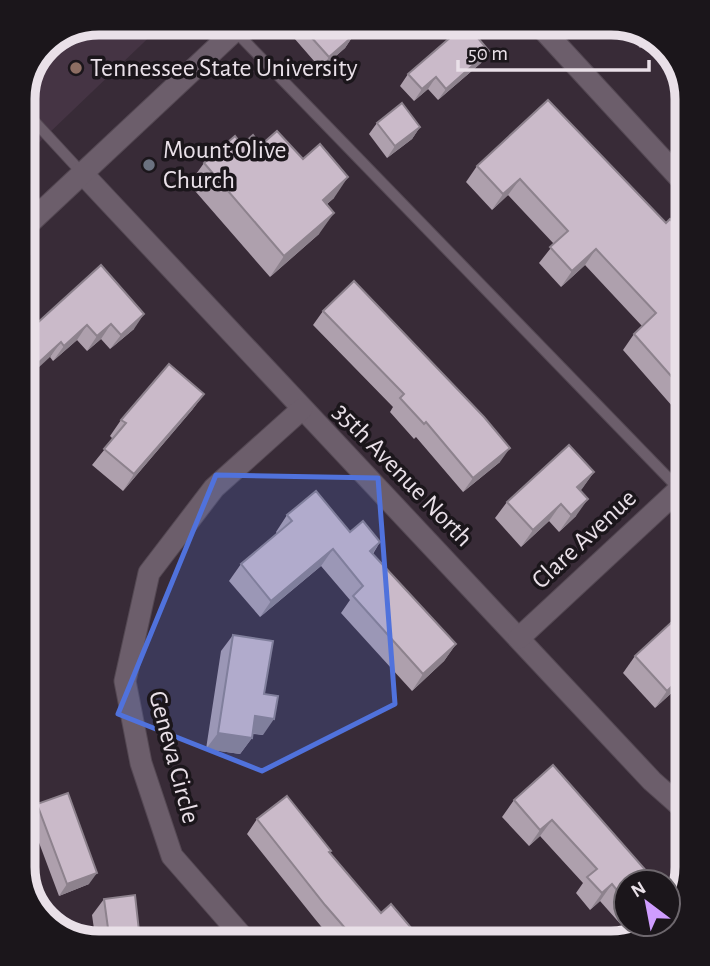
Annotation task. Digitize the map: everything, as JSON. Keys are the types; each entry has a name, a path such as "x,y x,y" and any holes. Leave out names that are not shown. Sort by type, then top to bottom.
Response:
{"street":[{"path":"35,218 231,35"},
{"path":"548,35 675,173"},
{"name":"35th Avenue North","path":"83,174 652,781 675,801"},
{"name":"Geneva Circle","path":"238,931 172,856 141,763 125,681 149,573 214,488 302,410"},
{"name":"Clare Avenue","path":"519,638 675,493"}],"lane":[{"path":"247,35 675,478"},
{"path":"35,122 83,174"}],"highlighted area":[{"path":"216,475 378,478 395,704 262,771 118,714"}],"shaded area":[{"name":"Tennessee State University","path":"151,35 35,147 37,82 46,63 54,54 63,46 87,36"}],"building":[{"path":"309,35 352,35 353,36 329,57"},
{"path":"453,35 475,35 489,51 446,89 436,77 422,89 408,74"},
{"path":"548,100 666,223 670,219 675,224 675,380 634,334 656,313 596,249 572,271 550,247 568,231 520,179 503,194 477,166"},
{"path":"402,103 420,127 395,146 377,123"},
{"path":"277,131 303,159 320,144 348,177 323,200 334,213 284,256 204,163 235,136 242,145 253,135 261,145"},
{"path":"101,265 144,314 121,335 111,324 97,336 87,325 64,346 61,342 35,366 35,325"},
{"path":"354,281 484,417 510,448 473,478 426,422 424,424 400,398 404,394 323,311"},
{"path":"169,364 204,394 134,474 104,449 126,423 121,420"},
{"path":"569,445 594,472 577,487 588,499 571,515 561,504 533,530 507,502"},
{"path":"316,491 350,532 363,521 380,542 370,551 456,644 423,674 353,596 363,586 333,549 271,601 241,564 292,521 287,515"},
{"path":"675,619 675,683 667,691 635,656"},
{"path":"233,635 273,641 264,694 278,696 274,719 255,716 252,738 218,733"},
{"path":"553,765 644,868 612,868 612,884 602,893 587,877 597,869 552,820 540,830 514,800"},
{"path":"68,793 97,873 67,884 37,804"},
{"path":"287,796 331,851 329,852 381,913 391,904 413,930 348,931 257,819"},
{"path":"135,895 139,931 108,931 104,899"}],"place":[{"name":"Tennessee State University","path":"76,68"},
{"name":"Mount Olive Church","path":"149,165"}]}
